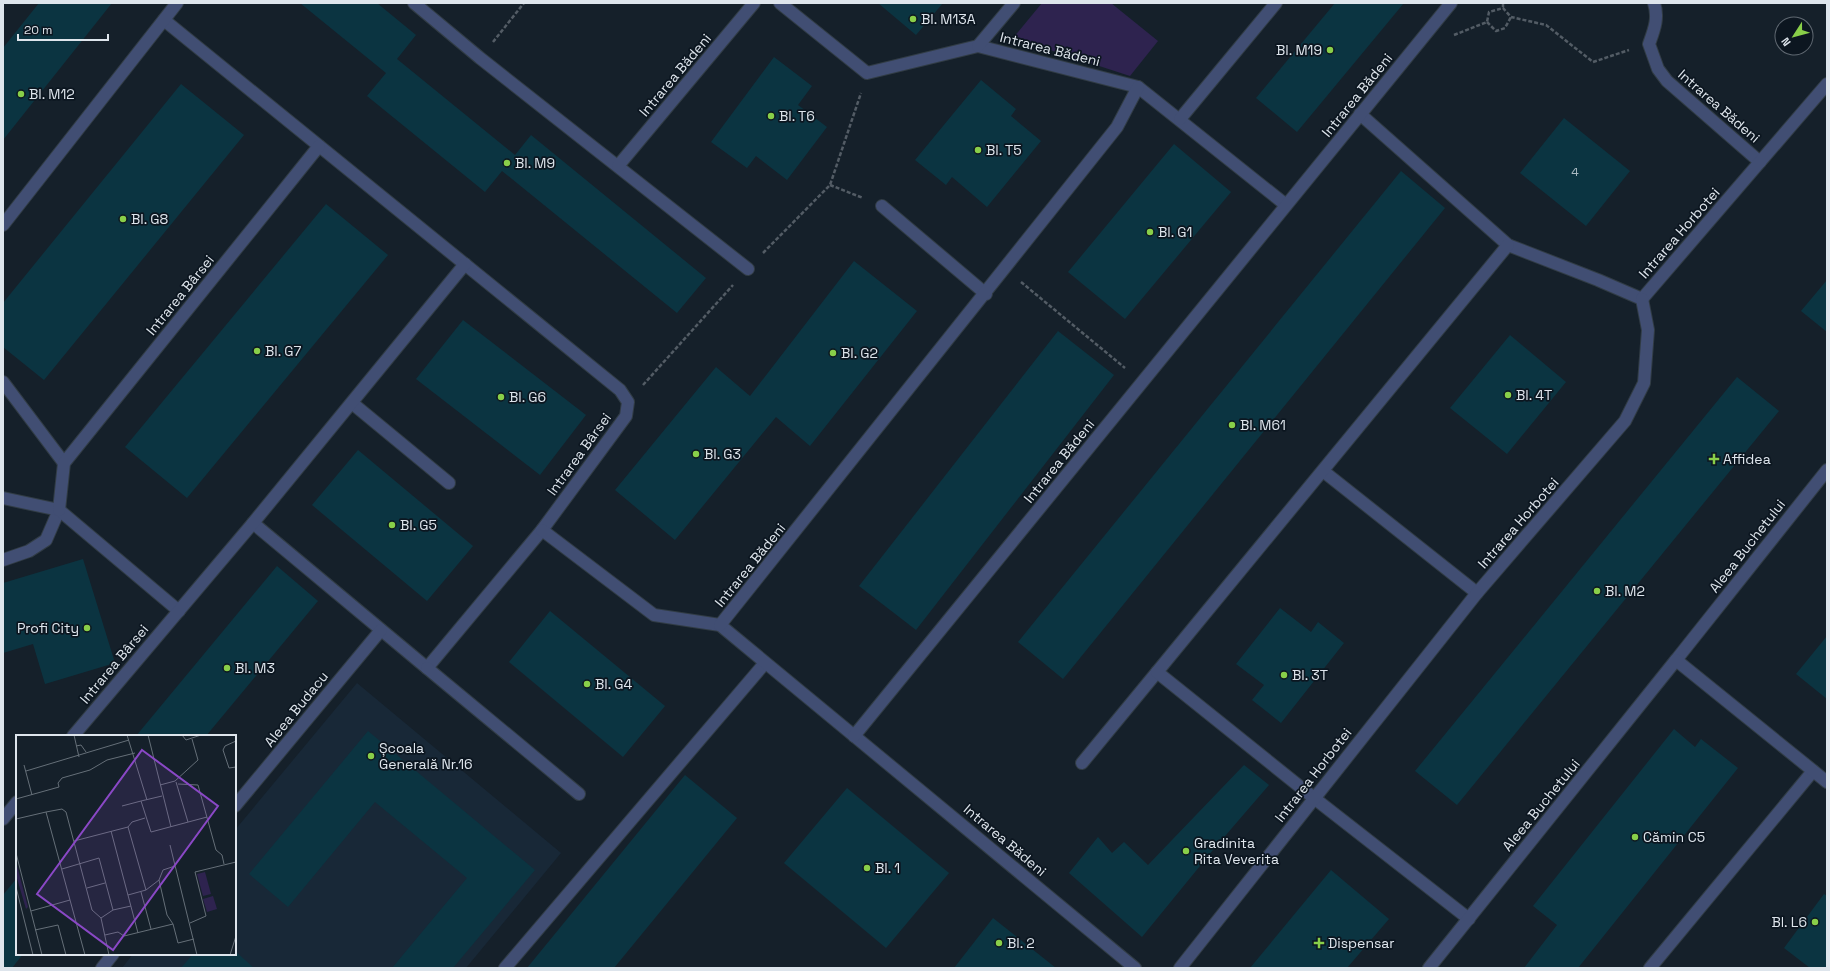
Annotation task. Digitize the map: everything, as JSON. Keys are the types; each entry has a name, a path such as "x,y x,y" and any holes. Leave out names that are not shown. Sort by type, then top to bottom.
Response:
{"street":[{"path":"3,225 177,3"},
{"path":"414,3 480,58 748,269"},
{"name":"Intrarea Bădeni","path":"618,166 754,3"},
{"path":"780,3 867,73"},
{"name":"Intrarea Bădeni","path":"978,46 1014,3"},
{"path":"1180,119 1276,3"},
{"name":"Intrarea Bădeni","path":"854,736 1451,3"},
{"path":"1648,44 1655,26 1656,10 1654,3"},
{"path":"164,20 620,390 628,402"},
{"name":"Intrarea Bădeni","path":"1648,44 1658,70 1667,81 1760,162"},
{"name":"Intrarea Bădeni","path":"867,73 978,46 1138,87 1286,205"},
{"name":"Intrarea Horbotei","path":"1180,968 1477,593 1625,421 1644,383 1648,330 1642,300 1827,84"},
{"name":"Intrarea Bădeni","path":"720,626 1006,269 1117,127 1138,87"},
{"path":"1360,114 1508,245 1598,280 1642,300"},
{"name":"Intrarea Bârsei","path":"64,463 319,146"},
{"path":"882,206 986,294"},
{"path":"1082,763 1508,245"},
{"name":"Intrarea Bârsei","path":"74,735 253,523 465,264"},
{"path":"3,382 64,463 59,510 46,540 29,551 3,560"},
{"name":"Intrarea Bârsei","path":"427,668 542,530 626,416 628,402"},
{"path":"352,403 448,483"},
{"name":"Aleea Buchetului","path":"1430,968 1827,470"},
{"path":"1323,471 1477,593"},
{"path":"3,498 59,510 179,611"},
{"path":"253,523 380,630 580,794"},
{"name":"Intrarea Bădeni","path":"542,530 654,615 720,626 1135,968"},
{"name":"Aleea Budacu","path":"236,805 380,630"},
{"path":"1676,660 1827,782"},
{"path":"505,968 765,663"},
{"path":"1157,672 1314,798 1469,919"},
{"path":"1650,968 1813,771"},
{"path":"3,819 16,803"},
{"path":"102,968 112,955"}],"path":[{"path":"480,58 524,3"},
{"path":"1503,3 1503,8 1511,17 1546,26 1593,62 1648,44"},
{"path":"1503,8 1489,12 1488,22 1496,31 1505,28 1511,17"},
{"path":"1451,36 1488,22"},
{"path":"628,402 748,269 830,185 867,73"},
{"path":"830,185 882,206"},
{"path":"1006,269 1142,382"}],"shaded area":[{"path":"1042,3 1111,3 1158,41 1130,76 1013,38"},
{"name":"Școala Generală Nr.16","path":"357,683 561,853 466,968 122,968 132,955 236,955 236,829"}],"building":[{"name":"Bl. M12","path":"39,3 112,3 3,140 3,48"},
{"name":"Bl. M9","path":"300,3 377,3 416,35 397,59 515,155 531,135 706,278 677,313 502,171 485,192 367,96 386,73"},
{"name":"Bl. M13A","path":"878,3 943,3 916,35"},
{"name":"Bl. M19","path":"1335,3 1404,3 1297,132 1256,98"},
{"name":"Bl. T6","path":"774,57 812,86 798,105 827,127 787,180 756,156 747,168 711,142"},
{"name":"Bl. T5","path":"981,80 1016,109 1011,116 1041,141 987,207 952,177 946,185 915,160"},
{"name":"Bl. G8","path":"181,84 244,135 44,380 3,347 3,303"},
{"path":"1564,118 1630,171 1586,226 1520,173"},
{"name":"Bl. G1","path":"1174,144 1231,192 1125,319 1068,272"},
{"name":"Bl. M61","path":"1401,171 1445,208 1063,679 1018,642"},
{"name":"Bl. G7","path":"326,204 388,255 187,498 125,447"},
{"path":"854,261 917,311 810,446 776,417 675,540 615,490 716,367 750,396"},
{"path":"1827,280 1827,332 1801,311"},
{"name":"Bl. G6","path":"463,320 586,415 540,475 416,379"},
{"path":"1058,331 1114,375 916,630 859,586"},
{"name":"Bl. 4T","path":"1510,335 1566,382 1507,454 1450,408"},
{"name":"Bl. M2","path":"1737,377 1779,411 1457,805 1415,771"},
{"name":"Bl. G5","path":"358,450 473,546 427,601 312,505"},
{"path":"83,559 115,663 45,684 33,644 3,653 3,583"},
{"name":"Bl. M3","path":"277,566 318,601 207,735 137,735"},
{"name":"Bl. 3T","path":"1280,608 1311,632 1318,622 1344,643 1281,723 1252,700 1264,685 1236,664"},
{"name":"Bl. G4","path":"550,611 665,706 623,757 509,662"},
{"path":"1827,636 1827,699 1796,674"},
{"name":"Cămin C5","path":"1674,729 1695,747 1701,739 1738,768 1578,968 1524,968 1557,925 1533,906"},
{"name":"Școala Generală Nr.16","path":"368,731 535,870 453,968 392,968 467,878 375,802 288,907 249,874"},
{"name":"Gradinita Rita Veverita","path":"1244,765 1269,785 1213,850 1142,937 1069,873 1098,837 1112,853 1124,842 1148,865"},
{"path":"685,775 737,818 614,968 527,968"},
{"name":"Bl. 1","path":"847,788 949,873 886,948 784,863"},
{"name":"Dispensar","path":"1331,870 1389,919 1347,968 1250,968"},
{"path":"16,879 16,955 22,955 12,968 3,968 3,895"},
{"name":"Bl. L6","path":"1824,894 1827,896 1827,968 1810,968 1784,948"},
{"name":"Bl. 2","path":"993,918 1056,968 954,968"},
{"path":"236,952 254,968 181,968 192,955 236,955"}],"place":[{"name":"Bl. M13A","path":"913,19"},
{"name":"Bl. M19","path":"1330,50"},
{"name":"Bl. M12","path":"21,94"},
{"name":"Bl. T6","path":"771,116"},
{"name":"Bl. T5","path":"978,150"},
{"name":"Bl. M9","path":"507,163"},
{"name":"Bl. G8","path":"123,219"},
{"name":"Bl. G1","path":"1150,232"},
{"name":"Bl. G7","path":"257,351"},
{"name":"Bl. G2","path":"833,353"},
{"name":"Bl. 4T","path":"1508,395"},
{"name":"Bl. G6","path":"501,397"},
{"name":"Bl. M61","path":"1232,425"},
{"name":"Bl. G3","path":"696,454"},
{"name":"Affidea","path":"1714,459"},
{"name":"Bl. G5","path":"392,525"},
{"name":"Bl. M2","path":"1597,591"},
{"name":"Profi City","path":"87,628"},
{"name":"Bl. M3","path":"227,668"},
{"name":"Bl. 3T","path":"1284,675"},
{"name":"Bl. G4","path":"587,684"},
{"name":"Școala Generală Nr.16","path":"371,756"},
{"name":"Cămin C5","path":"1635,837"},
{"name":"Gradinita Rita Veverita","path":"1186,851"},
{"name":"Bl. 1","path":"867,868"},
{"name":"Bl. L6","path":"1815,922"},
{"name":"Bl. 2","path":"999,943"},
{"name":"Dispensar","path":"1319,943"}]}
